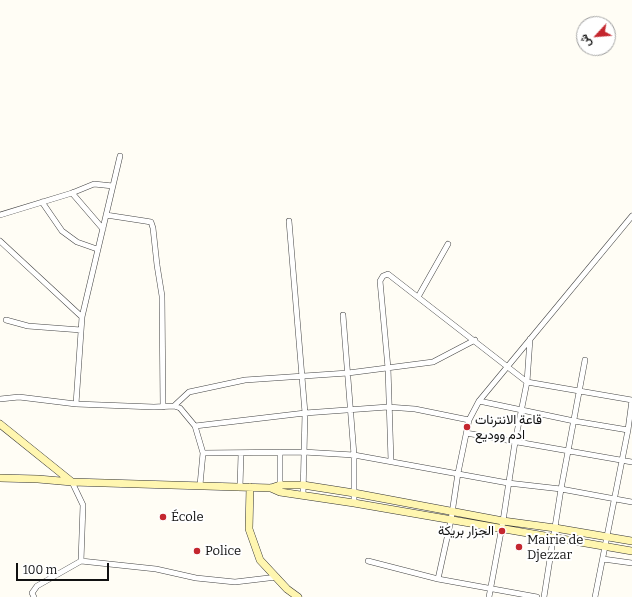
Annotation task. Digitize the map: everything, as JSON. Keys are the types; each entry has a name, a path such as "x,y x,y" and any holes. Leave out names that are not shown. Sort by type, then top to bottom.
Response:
{"main road":[{"path":"0,424 72,482"},
{"path":"0,478 38,478 72,482 240,486 280,489 303,495 502,530 554,536 632,551"},
{"path":"280,489 303,485 354,493 503,522 555,528 632,542"},
{"path":"250,487 249,529 260,560 298,597"}],"street":[{"path":"76,404 82,317 120,156"},
{"path":"0,215 72,193 94,184 113,186"},
{"path":"72,193 103,229"},
{"path":"42,202 62,231 77,242 97,249"},
{"path":"106,215 151,222 153,228 162,296 163,407"},
{"path":"438,579 451,520 466,432 469,420 479,401 632,216"},
{"path":"289,221 305,413 303,495"},
{"path":"0,241 82,317"},
{"path":"418,298 448,244"},
{"path":"390,461 388,368 380,281 383,276 388,274 508,365 528,382 632,400 628,430 595,597"},
{"path":"342,315 354,455 354,503"},
{"path":"6,320 28,326 81,330"},
{"path":"174,406 189,392 245,380 348,373 433,362 475,340"},
{"path":"488,597 502,530 515,442 528,382 530,340"},
{"path":"544,597 561,489 585,360"},
{"path":"0,399 19,397 76,404 163,407 174,406 180,408 195,426 203,453 200,485"},
{"path":"479,401 574,421 628,430"},
{"path":"195,426 305,413 350,411 388,407 415,409 469,420"},
{"path":"466,432 568,452 632,462"},
{"path":"280,452 280,489"},
{"path":"203,453 241,454 303,452 354,455 508,483 561,489 632,502"},
{"path":"240,486 241,454"},
{"path":"72,482 83,505 81,561"},
{"path":"602,559 632,563"},
{"path":"34,597 32,593 37,586 81,561 148,568 196,578 235,582 277,577"},
{"path":"368,562 438,579 536,597"}],"place":[{"name":"قاعة الانترنات ادم ووديع","path":"467,427"},
{"name":"École","path":"163,517"},
{"name":"الجزار بريكة","path":"502,531"},
{"name":"Mairie de Djezzar","path":"519,547"},
{"name":"Police","path":"197,551"}]}
